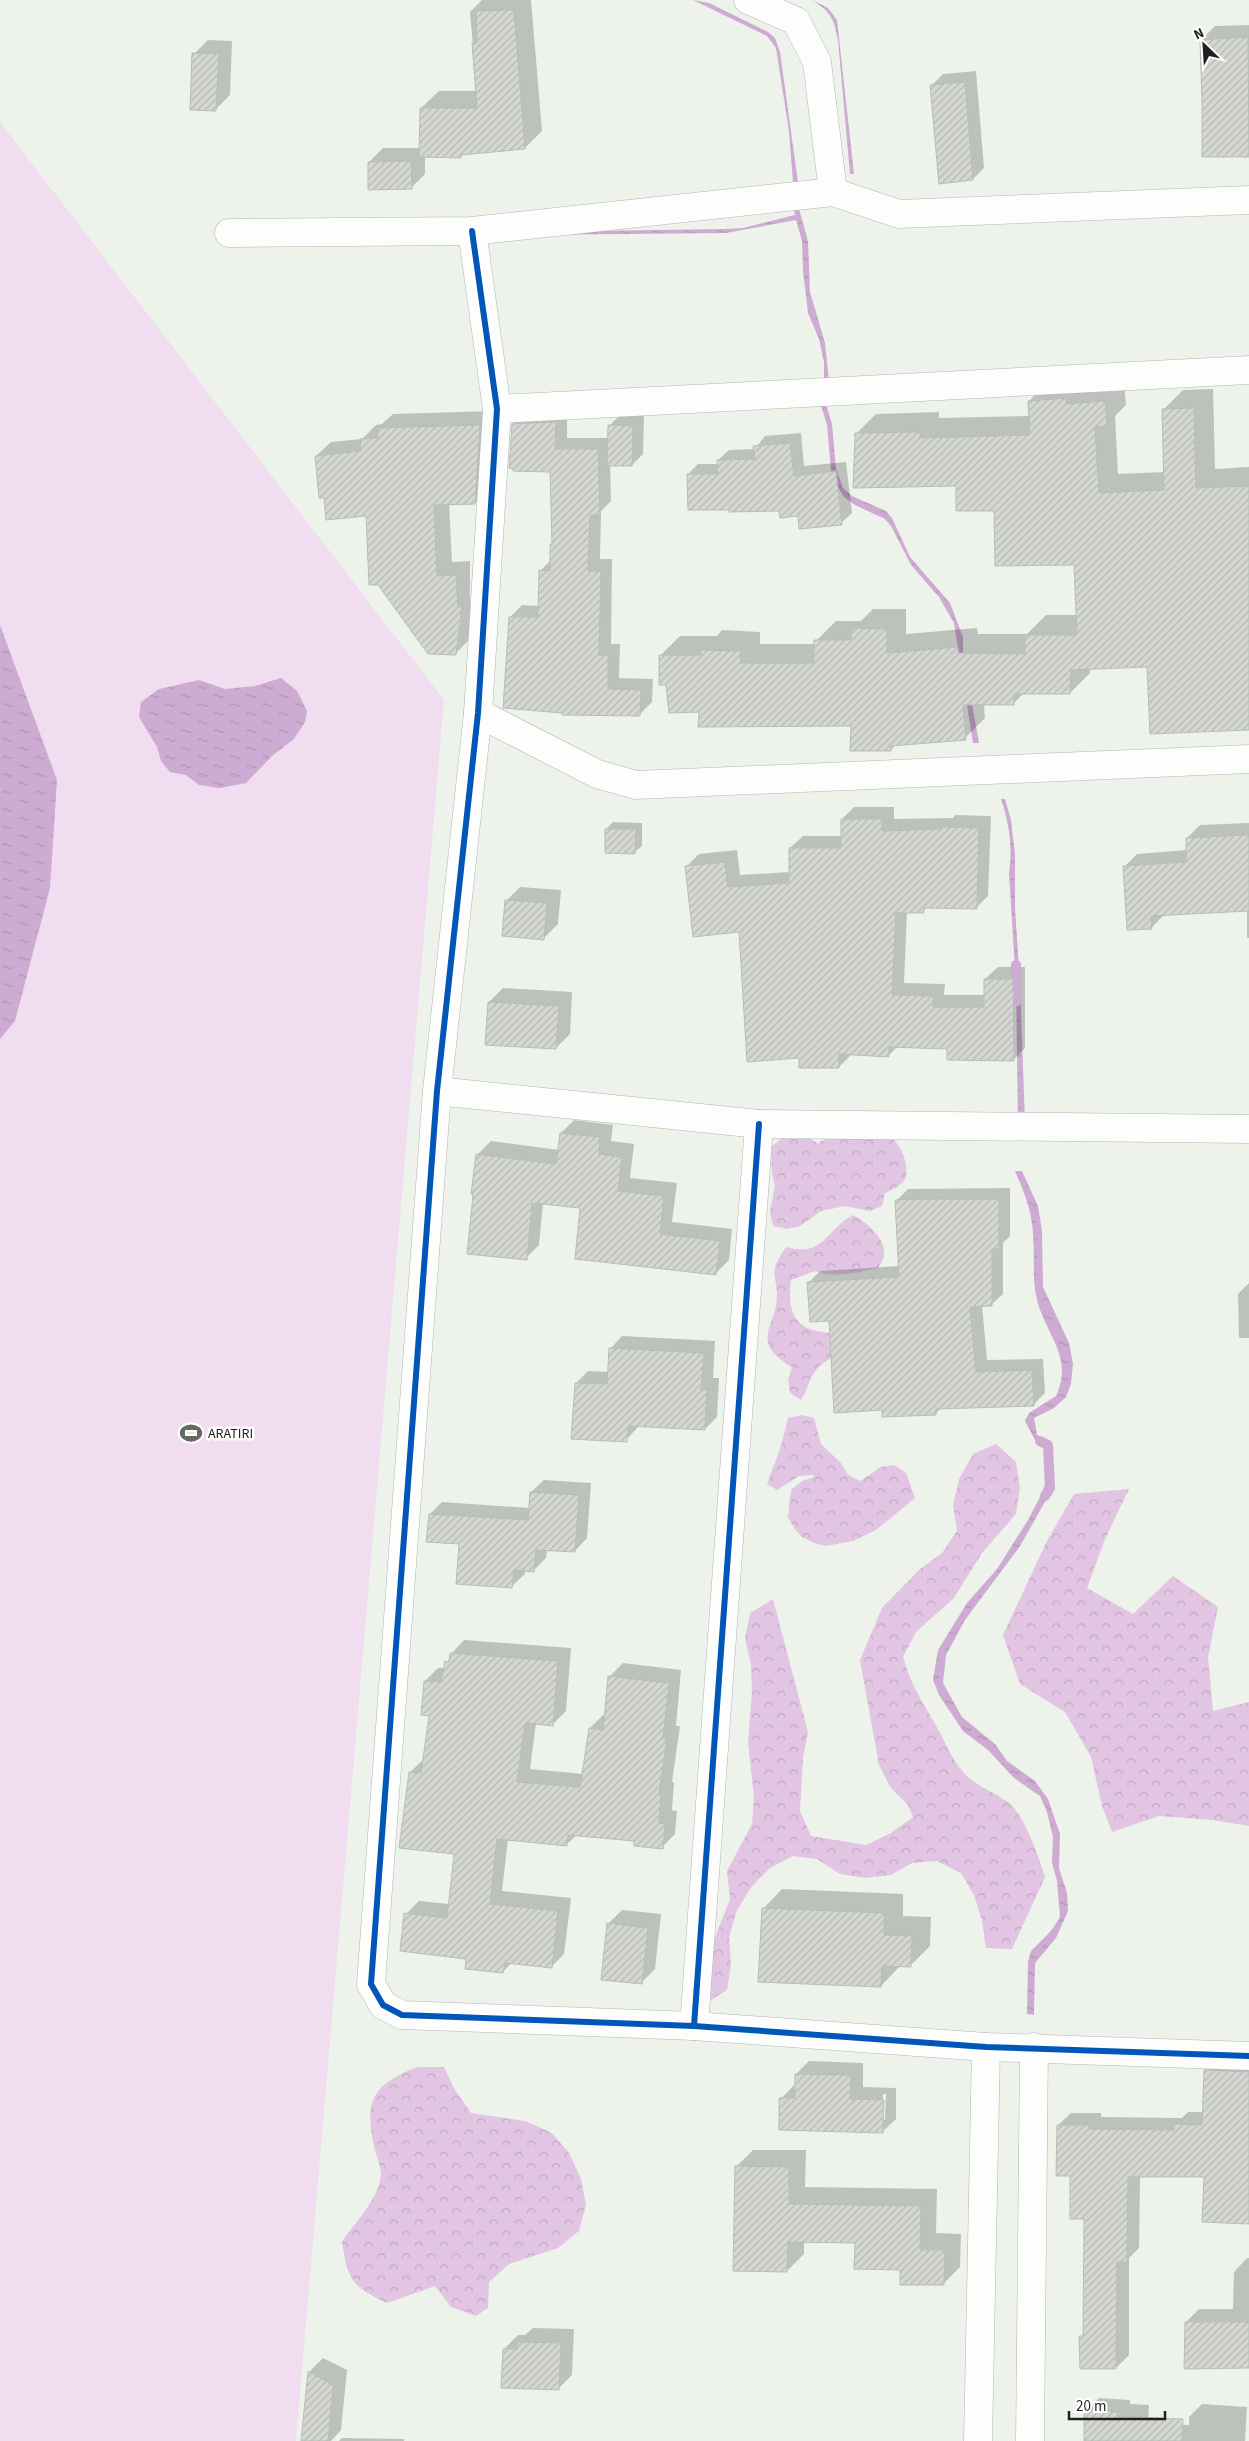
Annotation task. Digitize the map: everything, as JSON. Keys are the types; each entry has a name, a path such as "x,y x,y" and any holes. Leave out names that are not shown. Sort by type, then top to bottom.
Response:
{"street":[{"path":"748,0 796,21 817,62 833,192"},
{"path":"229,233 472,230 833,192 900,214 1249,200"},
{"path":"472,230 497,409 478,713 437,1090 371,1984 383,2005 402,2015 694,2026 986,2046 1249,2056"},
{"path":"497,409 1249,370"},
{"path":"478,713 597,774 636,785 1249,759"},
{"path":"437,1090 759,1124 1249,1129"},
{"path":"694,2026 759,1124"},
{"path":"978,2441 986,2046"},
{"path":"1030,2441 1034,2047"}],"green space":[{"path":"845,1130 875,1131 884,1133 894,1140 902,1152 906,1165 905,1180 897,1187 885,1193 882,1206 870,1211 845,1206 821,1211 800,1226 787,1229 773,1226 770,1212 775,1186 772,1173 771,1147 782,1138 809,1138 819,1144 819,1142"},
{"path":"853,1215 875,1232 882,1244 884,1257 878,1268 838,1274 815,1271 791,1280 791,1304 797,1320 811,1330 834,1333 841,1352 816,1370 801,1400 790,1393 788,1380 792,1367 777,1356 768,1342 769,1329 777,1298 775,1268 786,1247 809,1249 817,1246"},
{"path":"802,1415 814,1418 821,1444 841,1463 848,1475 860,1481 881,1467 894,1465 906,1473 915,1498 876,1530 853,1541 826,1546 802,1537 788,1517 791,1490 802,1481 814,1477 813,1475 799,1476 777,1490 767,1484 781,1446 788,1418"},
{"path":"996,1444 1016,1462 1020,1488 1016,1514 982,1553 954,1598 916,1632 903,1657 914,1686 956,1762 973,1781 1003,1798 1014,1808 1025,1826 1039,1859 1045,1877 1012,1949 986,1948 982,1921 974,1895 961,1873 937,1861 912,1863 891,1875 865,1878 840,1874 817,1859 793,1856 770,1868 752,1886 737,1910 729,1937 731,1964 727,1990 706,2003 710,1950 730,1899 727,1871 752,1824 754,1797 748,1743 752,1691 751,1665 745,1638 750,1613 773,1599 808,1732 803,1758 800,1811 811,1836 866,1845 891,1833 913,1817 908,1805 891,1788 879,1765 860,1660 882,1608 920,1569 942,1553 957,1531 953,1505 959,1479 973,1454"},
{"path":"1129,1489 1106,1537 1087,1588 1133,1614 1173,1576 1218,1607 1208,1657 1213,1711 1249,1702 1249,1826 1212,1820 1159,1816 1112,1832 1102,1806 1091,1757 1065,1712 1020,1684 1003,1635 1047,1541 1074,1494"},
{"path":"417,2067 444,2067 455,2090 471,2113 525,2121 552,2133 569,2153 581,2179 586,2205 579,2231 558,2248 509,2264 489,2282 488,2308 476,2316 451,2307 435,2286 387,2303 359,2287 350,2274 347,2265 342,2242 372,2200 380,2182 381,2173 374,2146 370,2116 375,2096 390,2080"}],"shaded area":[{"name":"ARATIRI","path":"0,122 444,700 296,2441 0,2441"}],"water":[{"path":"693,0 709,3 768,32 775,38 780,52 798,182 793,182 789,131 776,48 767,36"},
{"path":"812,0 828,8 837,20 854,174 850,174 837,33 828,12"},
{"path":"794,209 799,209 808,241 810,292 825,343 829,381 824,380 824,362 819,339 808,313 802,241 796,220 726,233 518,235 519,232 743,228 795,215"},
{"path":"826,404 832,424 836,469 843,488 852,496 886,511 892,518 910,557 950,603 963,637 963,653 979,743 973,743 954,623 939,597 911,565 891,526 885,519 855,505 844,497 838,487 831,470 827,425 821,405"},
{"path":"0,625 57,780 50,888 15,1021 0,1039"},
{"path":"281,678 297,691 307,711 305,722 294,739 272,756 246,783 220,788 199,785 186,775 170,772 161,761 157,747 139,717 141,702 159,689 199,680 225,689 255,686"},
{"path":"1001,799 1005,799 1011,820 1015,854 1015,909 1020,982 1025,1123 1018,1124 1016,984 1009,873 1010,844 1008,826"},
{"path":"1015,1171 1022,1171 1038,1206 1042,1231 1043,1287 1069,1343 1073,1364 1071,1384 1066,1397 1054,1408 1034,1418 1037,1435 1050,1442 1053,1447 1046,1449 1035,1440 1025,1421 1029,1413 1056,1396 1061,1381 1062,1368 1056,1344 1040,1309 1036,1295 1031,1217"},
{"path":"1045,1483 1055,1484 1020,1546 965,1620 946,1655 943,1683 962,1717 995,1744 1007,1761 1035,1781 1048,1799 1060,1834 1059,1868 1067,1893 1068,1911 1056,1938 1035,1963 1034,2015 1027,2014 1028,1962 1031,1951 1051,1931 1060,1917 1057,1881 1052,1863 1053,1837 1047,1812 1040,1796 1014,1778 988,1750 963,1731 939,1695 933,1680 938,1650 967,1603 997,1569 1028,1520 1043,1491"}],"building":[{"path":"514,10 525,149 461,155 461,158 419,157 420,108 477,108 472,43 477,43 476,11"},
{"path":"1248,37 1249,157 1202,157 1200,40"},
{"path":"192,53 219,54 216,111 190,110"},
{"path":"965,82 973,180 939,184 930,85"},
{"path":"411,161 412,189 368,190 368,162"},
{"path":"1066,398 1066,404 1105,401 1107,426 1095,427 1099,493 1164,490 1162,409 1194,408 1196,488 1249,486 1249,730 1150,734 1147,667 1071,670 1070,694 1014,694 1014,705 963,705 966,740 891,746 891,751 850,751 851,726 698,727 699,712 669,713 666,685 659,685 659,655 700,655 701,650 741,651 740,663 814,663 814,640 851,640 852,628 887,629 887,653 958,647 958,653 1025,654 1025,635 1077,635 1074,565 995,566 994,511 956,511 956,486 853,488 855,433 920,432 920,438 1030,435 1028,401"},
{"path":"556,422 555,449 598,449 600,515 590,515 588,571 601,571 599,655 608,655 608,689 641,690 640,716 562,715 562,713 503,708 509,617 538,617 539,570 550,571 550,544 552,544 550,472 513,471 513,469 509,468 512,424"},
{"path":"480,425 475,504 434,505 437,576 456,575 458,607 462,607 456,655 428,654 378,585 369,585 366,516 326,520 324,498 319,498 315,456 361,451 360,439 378,438 377,428"},
{"path":"608,425 633,426 632,466 607,466"},
{"path":"790,443 794,476 836,471 842,525 799,529 798,516 780,518 779,511 729,512 729,510 688,510 687,474 718,474 717,460 755,459 753,446"},
{"path":"841,819 882,819 882,831 941,829 942,827 979,828 977,909 924,908 924,913 896,913 892,995 933,996 933,1007 984,1007 984,979 1013,979 1014,1061 947,1060 947,1049 889,1047 889,1057 839,1054 839,1068 799,1068 799,1058 747,1062 739,932 693,937 685,866 725,862 728,887 789,883 789,848 841,848"},
{"path":"605,829 636,829 635,854 605,853"},
{"path":"1249,835 1249,911 1151,916 1152,929 1127,930 1123,866 1186,862 1186,838"},
{"path":"505,900 547,903 544,940 502,936"},
{"path":"488,1002 559,1006 556,1049 485,1045"},
{"path":"560,1133 600,1137 599,1154 622,1157 618,1191 664,1196 660,1234 720,1241 716,1275 575,1259 580,1208 532,1203 527,1260 467,1254 476,1154 556,1164"},
{"path":"999,1199 999,1249 992,1249 992,1306 970,1307 976,1372 1032,1370 1034,1406 936,1409 936,1415 882,1417 882,1410 834,1413 829,1321 810,1322 807,1282 899,1277 895,1200"},
{"path":"609,1348 704,1353 701,1390 707,1390 705,1430 628,1426 627,1442 571,1439 575,1383 607,1384"},
{"path":"530,1492 579,1495 575,1552 536,1550 534,1572 514,1570 512,1588 456,1584 459,1544 426,1542 429,1514 528,1520"},
{"path":"450,1653 558,1661 553,1726 525,1723 517,1782 580,1787 589,1728 603,1730 608,1676 669,1683 663,1739 667,1739 659,1795 661,1795 659,1823 665,1824 663,1849 634,1846 634,1841 568,1835 567,1846 497,1839 490,1904 558,1911 552,1968 505,1963 503,1973 465,1969 466,1959 400,1951 404,1913 447,1918 454,1854 399,1848 409,1772 421,1773 429,1716 421,1715 424,1681 441,1682 445,1661 449,1662"},
{"path":"762,1908 884,1913 884,1935 912,1936 911,1967 882,1966 881,1987 758,1982"},
{"path":"607,1923 648,1928 642,1984 601,1980"},
{"path":"1204,2070 1249,2072 1249,2224 1202,2222 1204,2177 1128,2177 1127,2262 1117,2262 1116,2369 1080,2369 1079,2336 1083,2336 1084,2219 1070,2219 1070,2176 1056,2176 1057,2125 1089,2125 1089,2129 1174,2130 1174,2124 1202,2125"},
{"path":"795,2074 851,2075 850,2099 884,2100 883,2133 779,2130 779,2098 795,2098"},
{"path":"735,2166 789,2167 789,2204 921,2206 920,2250 945,2250 944,2285 900,2285 900,2270 854,2269 855,2243 788,2242 787,2272 733,2271"},
{"path":"1185,2322 1249,2322 1249,2368 1184,2369"},
{"path":"517,2342 561,2343 559,2390 501,2388 503,2349 517,2349"},
{"path":"308,2371 333,2385 328,2441 301,2441"},
{"path":"1084,2410 1117,2412 1118,2417 1183,2419 1182,2441 1084,2441"}],"waterway":[{"path":"1016,965 1017,1001"},
{"path":"1040,1441 1048,1445 1050,1488 1045,1496"}],"cycle path":[{"path":"472,231 497,409 478,713 437,1091 371,1984 383,2005 402,2015 694,2026 986,2047 1249,2056"},
{"path":"694,2026 759,1124"}],"place":[{"name":"ARATIRI","path":"191,1433"}]}
